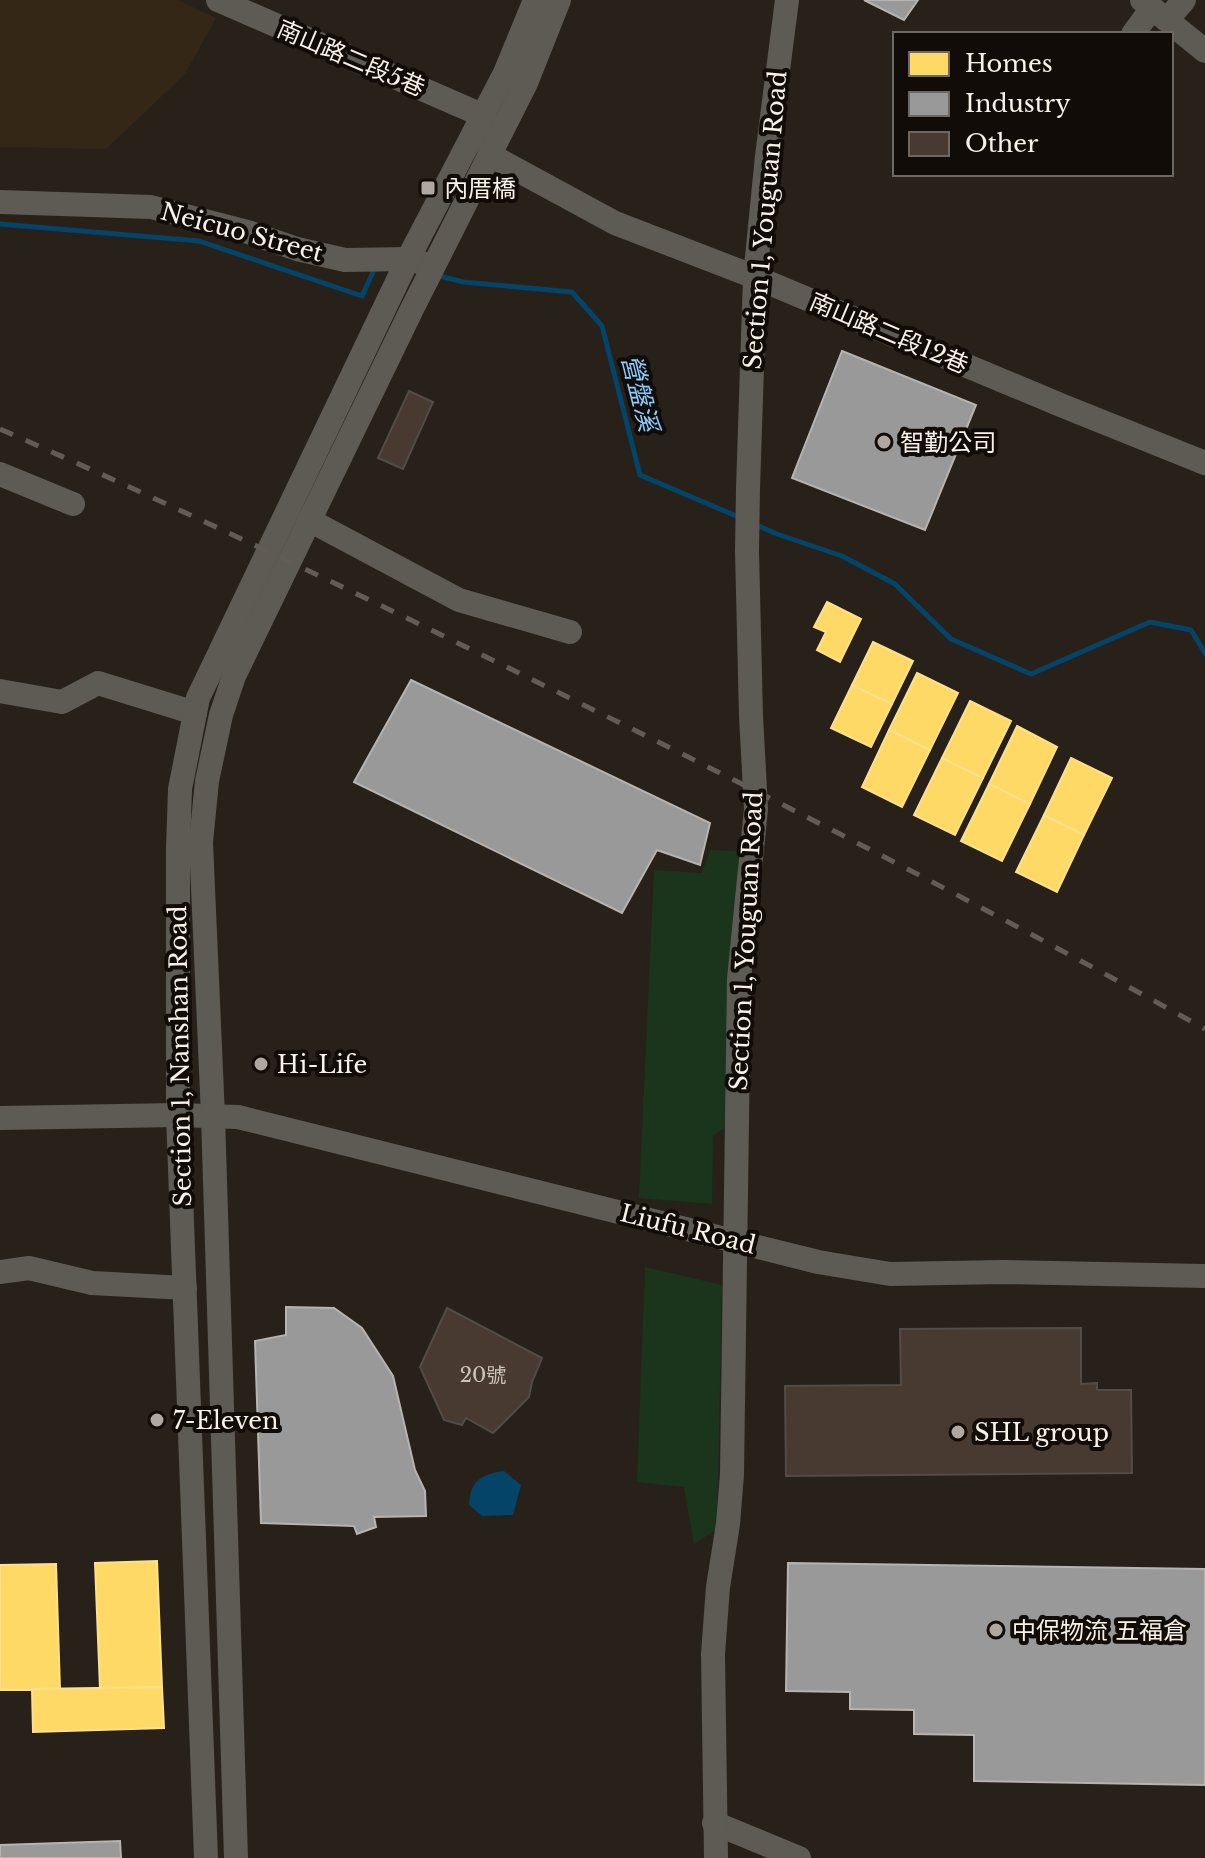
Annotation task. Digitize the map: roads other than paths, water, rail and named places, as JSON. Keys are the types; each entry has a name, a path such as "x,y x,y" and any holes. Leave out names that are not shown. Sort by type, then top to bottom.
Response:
{"street":[{"name":"南山路二段5巷","path":"218,0 484,116"},
{"path":"408,260 484,116 535,0"},
{"path":"433,268 526,83 559,0"},
{"name":"Section 1, Youguan Road","path":"716,1858 713,1654 732,1474 739,979 756,809 747,551 755,277 787,0"},
{"path":"1135,32 1154,9 1184,0"},
{"path":"1154,9 1205,51"},
{"path":"484,116 490,155"},
{"name":"南山路二段12巷","path":"490,155 615,223 755,277 1205,463"},
{"name":"Neicuo Street","path":"0,202 151,207 345,260 408,260 433,268"},
{"name":"Section 1, Nanshan Road","path":"206,1858 178,1115 180,789 198,698 408,260"},
{"name":"Section 1, Nanshan Road","path":"236,1858 213,1116 201,842 207,781 221,715 234,676 433,268"},
{"path":"0,474 73,504"},
{"path":"309,520 459,600 570,632"},
{"path":"0,691 62,702 98,683 195,713"},
{"name":"Liufu Road","path":"0,1118 238,1117 818,1262 890,1274 1003,1272 1205,1276"},
{"path":"0,1272 29,1268 92,1283 185,1288"},
{"path":"714,1823 799,1858"}],"water":[{"path":"504,1471 521,1485 513,1515 482,1516 469,1505 474,1484 489,1474"}],"waterway":[{"name":"營盤溪","path":"0,224 199,241 362,296 375,268"},
{"name":"營盤溪","path":"436,275 463,282 572,292 602,326 640,475 741,518"},
{"name":"營盤溪","path":"754,524 842,556 895,584 951,639 1031,674 1150,622 1191,630 1205,653"}],"railway":[{"path":"0,429 401,615 618,722 955,894 1205,1029"}],"place":[{"name":"內厝橋","path":"428,188"},
{"name":"智勤公司","path":"884,442"},
{"name":"Hi-Life","path":"261,1064"},
{"name":"7-Eleven","path":"157,1420"},
{"name":"SHL group","path":"958,1432"},
{"name":"中保物流 五福倉","path":"996,1630"}]}
